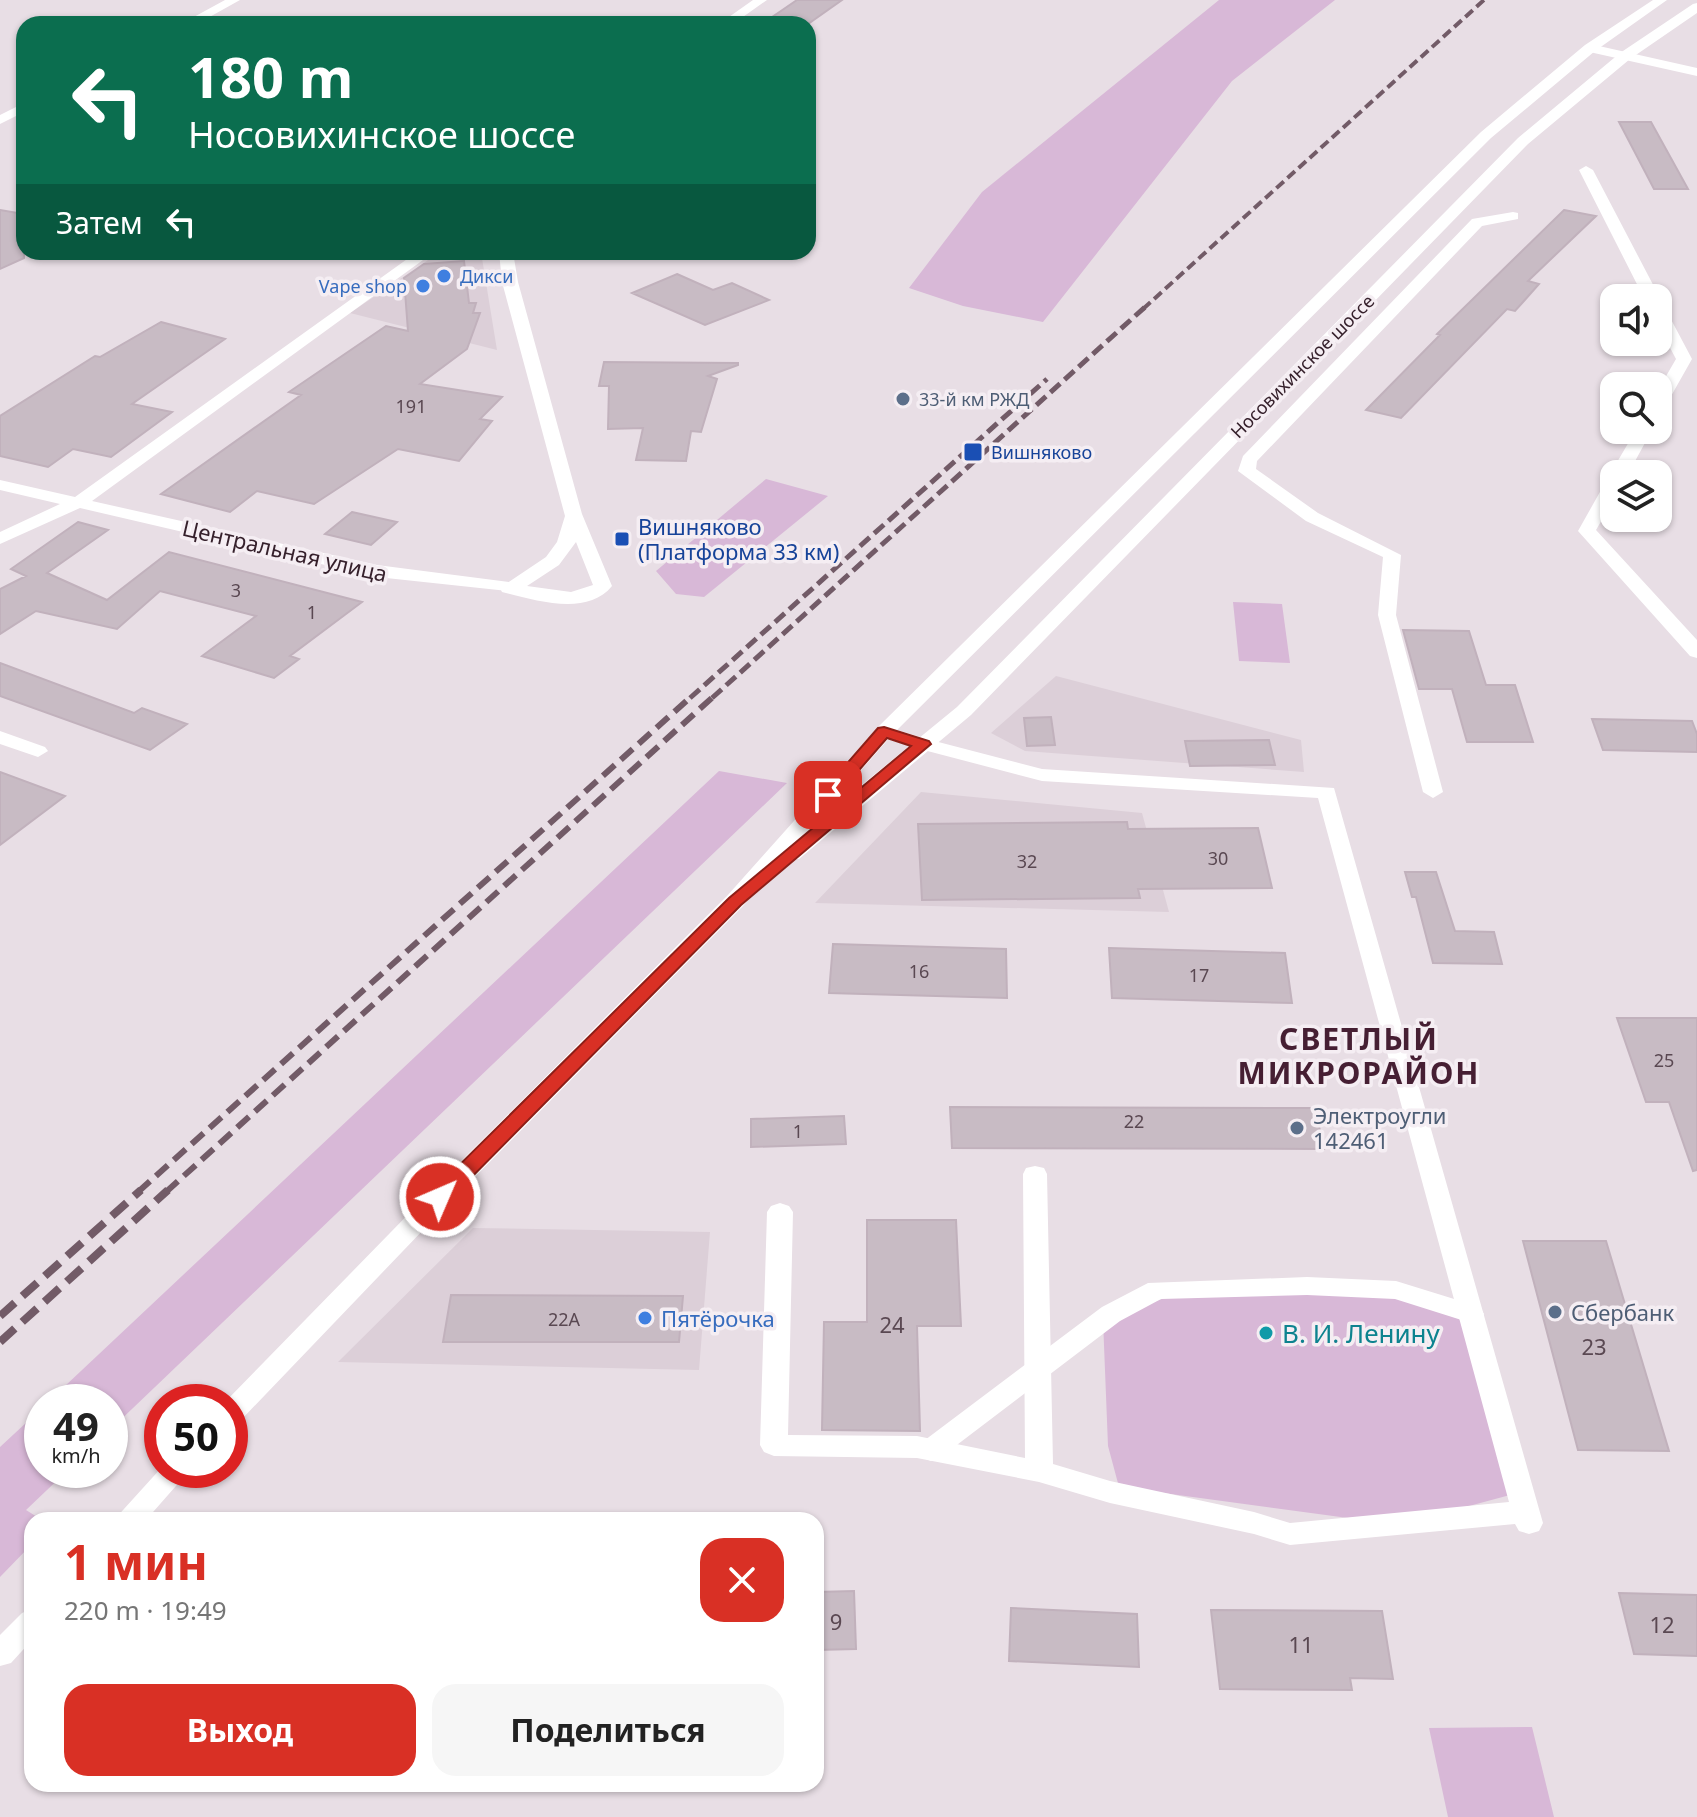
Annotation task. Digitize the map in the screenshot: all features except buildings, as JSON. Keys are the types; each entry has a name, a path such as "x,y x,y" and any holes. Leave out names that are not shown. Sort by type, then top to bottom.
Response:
{"street":[{"path":"203,16 234,0"},
{"path":"737,16 761,0"},
{"name":"Носовихинское шоссе","path":"248,1395 440,1197 735,901 884,732 1486,135 1590,48 1661,0"},
{"name":"Носовихинское шоссе","path":"735,901 964,711 1523,141 1625,56 1697,7"},
{"path":"1590,48 1697,72"},
{"path":"1586,170 1645,284"},
{"path":"1433,792 1387,615 1392,555 1312,517 1247,471 1249,460 1477,222 1513,216"},
{"path":"0,539 79,502 416,260"},
{"path":"507,260 510,282 573,514 572,535 556,558 532,578 509,588"},
{"path":"1672,336 1684,359 1672,380"},
{"name":"Центральная улица","path":"0,485 377,571 573,598 597,593 603,586 573,514"},
{"path":"1600,508 1587,531 1697,652"},
{"path":"780,1212 774,1445 931,1450 1039,1471 1110,1492 1254,1523 1290,1534 1528,1517 1327,792 1101,781 1042,775 884,732"},
{"path":"0,737 38,751"},
{"path":"1035,1174 1039,1471"},
{"path":"931,1450 1111,1314 1157,1290 1307,1286 1396,1290 1471,1314"},
{"path":"136,1512 159,1488"},
{"path":"0,1654 24,1629"}],"shaded area":[{"path":"1219,0 1335,0 1232,81 1043,322 963,306 909,288 982,192"},
{"path":"428,260 482,260 497,350 350,313"},
{"path":"766,479 828,496 704,597 676,594 656,571"},
{"path":"1233,602 1282,604 1290,663 1239,661"},
{"path":"1056,676 1301,740 1304,772 1025,751 991,733"},
{"path":"719,771 787,783 158,1384 144,1384 144,1398 128,1413 128,1384 67,1384"},
{"path":"921,792 1142,813 1169,912 815,903"},
{"path":"473,1228 710,1232 699,1370 338,1362"},
{"path":"1264,1291 1394,1297 1463,1320 1510,1495 1443,1513 1348,1518 1119,1487 1108,1446 1103,1320 1173,1295"},
{"path":"24,1425 24,1488 49,1488 26,1510 29,1512 24,1512 24,1552 0,1577 0,1447"},
{"path":"1532,1727 1554,1817 1448,1817 1429,1728"}],"railway":[{"path":"1143,309 1484,0"},
{"path":"712,698 1145,307"},
{"path":"690,698 1047,379"},
{"path":"138,1192 692,696"},
{"path":"166,1192 714,696"},
{"path":"0,1316 141,1190"},
{"path":"0,1342 168,1190"}],"place":[{"name":"Дикси","path":"444,276"},
{"name":"Vape shop","path":"423,286"},
{"name":"33-й км РЖД","path":"903,399"},
{"name":"Вишняково","path":"973,452"},
{"name":"Вишняково (Платформа 33 км)","path":"622,539"},
{"name":"Электроугли 142461","path":"1297,1128"},
{"name":"Сбербанк","path":"1555,1312"},
{"name":"Пятёрочка","path":"645,1318"},
{"name":"В. И. Ленину","path":"1266,1333"}],"district":[{"name":"СВЕТЛЫЙ МИКРОРАЙОН","path":"1359,1055"}],"route":[{"path":"440,1197 735,901 923,744 884,732 828,795"}]}
